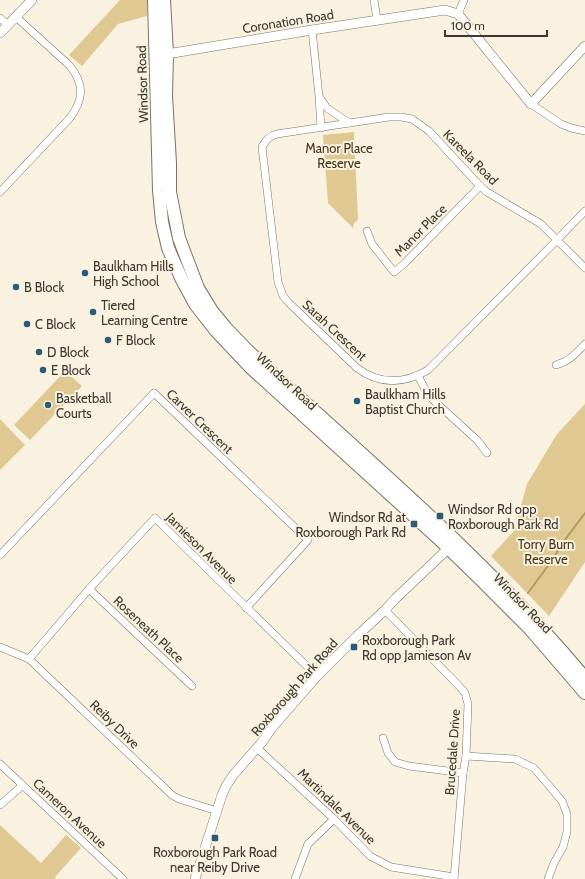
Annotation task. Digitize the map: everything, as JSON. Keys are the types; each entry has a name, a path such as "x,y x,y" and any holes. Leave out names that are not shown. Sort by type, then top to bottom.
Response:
{"main road":[{"name":"Windsor Road","path":"154,0 161,55"},
{"name":"Windsor Road","path":"164,0 161,55 159,190 162,222 168,248 182,280 195,304 216,331 250,367 452,544 487,570 554,641 585,678"},
{"name":"Windsor Road","path":"452,544 478,577 530,629 585,693"}],"street":[{"path":"0,33 32,0"},
{"path":"374,0 377,20"},
{"path":"464,0 458,14 531,104 561,124 585,131"},
{"name":"Coronation Road","path":"161,55 445,10 458,14"},
{"path":"0,192 69,119 79,104 81,95 80,84 76,74 69,65 16,17"},
{"path":"0,18 8,25"},
{"path":"312,30 321,128"},
{"path":"531,104 585,46"},
{"path":"319,96 326,108 349,123"},
{"name":"Kareela Road","path":"321,128 389,118 401,117 412,119 428,131 480,186 487,192 541,224 585,268"},
{"name":"Sarah Crescent","path":"321,128 277,134 271,136 265,141 262,147 278,282 283,296 289,303 358,368 365,374 375,378 395,381 405,380 418,376 428,370 585,211"},
{"name":"Manor Place","path":"367,231 372,244 394,272 480,186"},
{"path":"556,365 566,362 573,357 585,344"},
{"path":"418,376 432,399 477,440 487,453"},
{"name":"Carver Crescent","path":"0,555 154,393 308,540 246,608"},
{"name":"Jamieson Avenue","path":"29,659 89,590 155,518 317,676"},
{"name":"Roxborough Park Road","path":"195,879 222,795 234,774 317,676 452,544"},
{"name":"Roseneath Place","path":"89,590 192,686"},
{"name":"Brucedale Drive","path":"385,610 460,687 465,693 468,704 466,756 463,773 454,878"},
{"name":"Reiby Drive","path":"0,647 29,659 172,795 179,799 217,811"},
{"path":"383,738 388,753 395,762 409,766 463,773"},
{"name":"Martindale Avenue","path":"257,748 334,819 370,856 391,866 454,878"},
{"path":"466,756 515,759 522,762 534,768 562,801 566,814 567,832 563,847 554,863 548,879"},
{"name":"Cameron Avenue","path":"0,764 123,879"},
{"path":"0,805 23,785"},
{"path":"294,879 308,844 334,819"}],"green space":[{"path":"120,0 147,0 147,16 118,24 82,66 69,55"},
{"name":"Manor Place Reserve","path":"354,132 358,220 354,223 353,228 328,203 323,135"},
{"name":"Basketball Courts","path":"65,371 82,386 30,440 14,425"},
{"name":"Torry Burn Reserve","path":"585,404 585,562 549,616 491,556 514,531 527,484 557,434"},
{"path":"0,419 25,445 0,470"},
{"path":"0,825 41,863 66,835 81,848 55,877 56,879 0,879"}],"waterway":[{"path":"528,593 585,513"}],"place":[{"name":"Baulkham Hills High School","path":"85,273"},
{"name":"B Block","path":"16,287"},
{"name":"Tiered Learning Centre","path":"93,312"},
{"name":"C Block","path":"27,324"},
{"name":"F Block","path":"108,340"},
{"name":"D Block","path":"39,352"},
{"name":"E Block","path":"43,370"},
{"name":"Baulkham Hills Baptist Church","path":"357,401"},
{"name":"Basketball Courts","path":"48,405"},
{"name":"Windsor Rd opp Roxborough Park Rd","path":"440,516"},
{"name":"Windsor Rd at Roxborough Park Rd","path":"414,524"},
{"name":"Roxborough Park Rd opp Jamieson Av","path":"354,647"},
{"name":"Roxborough Park Road near Reiby Drive","path":"215,838"}]}
